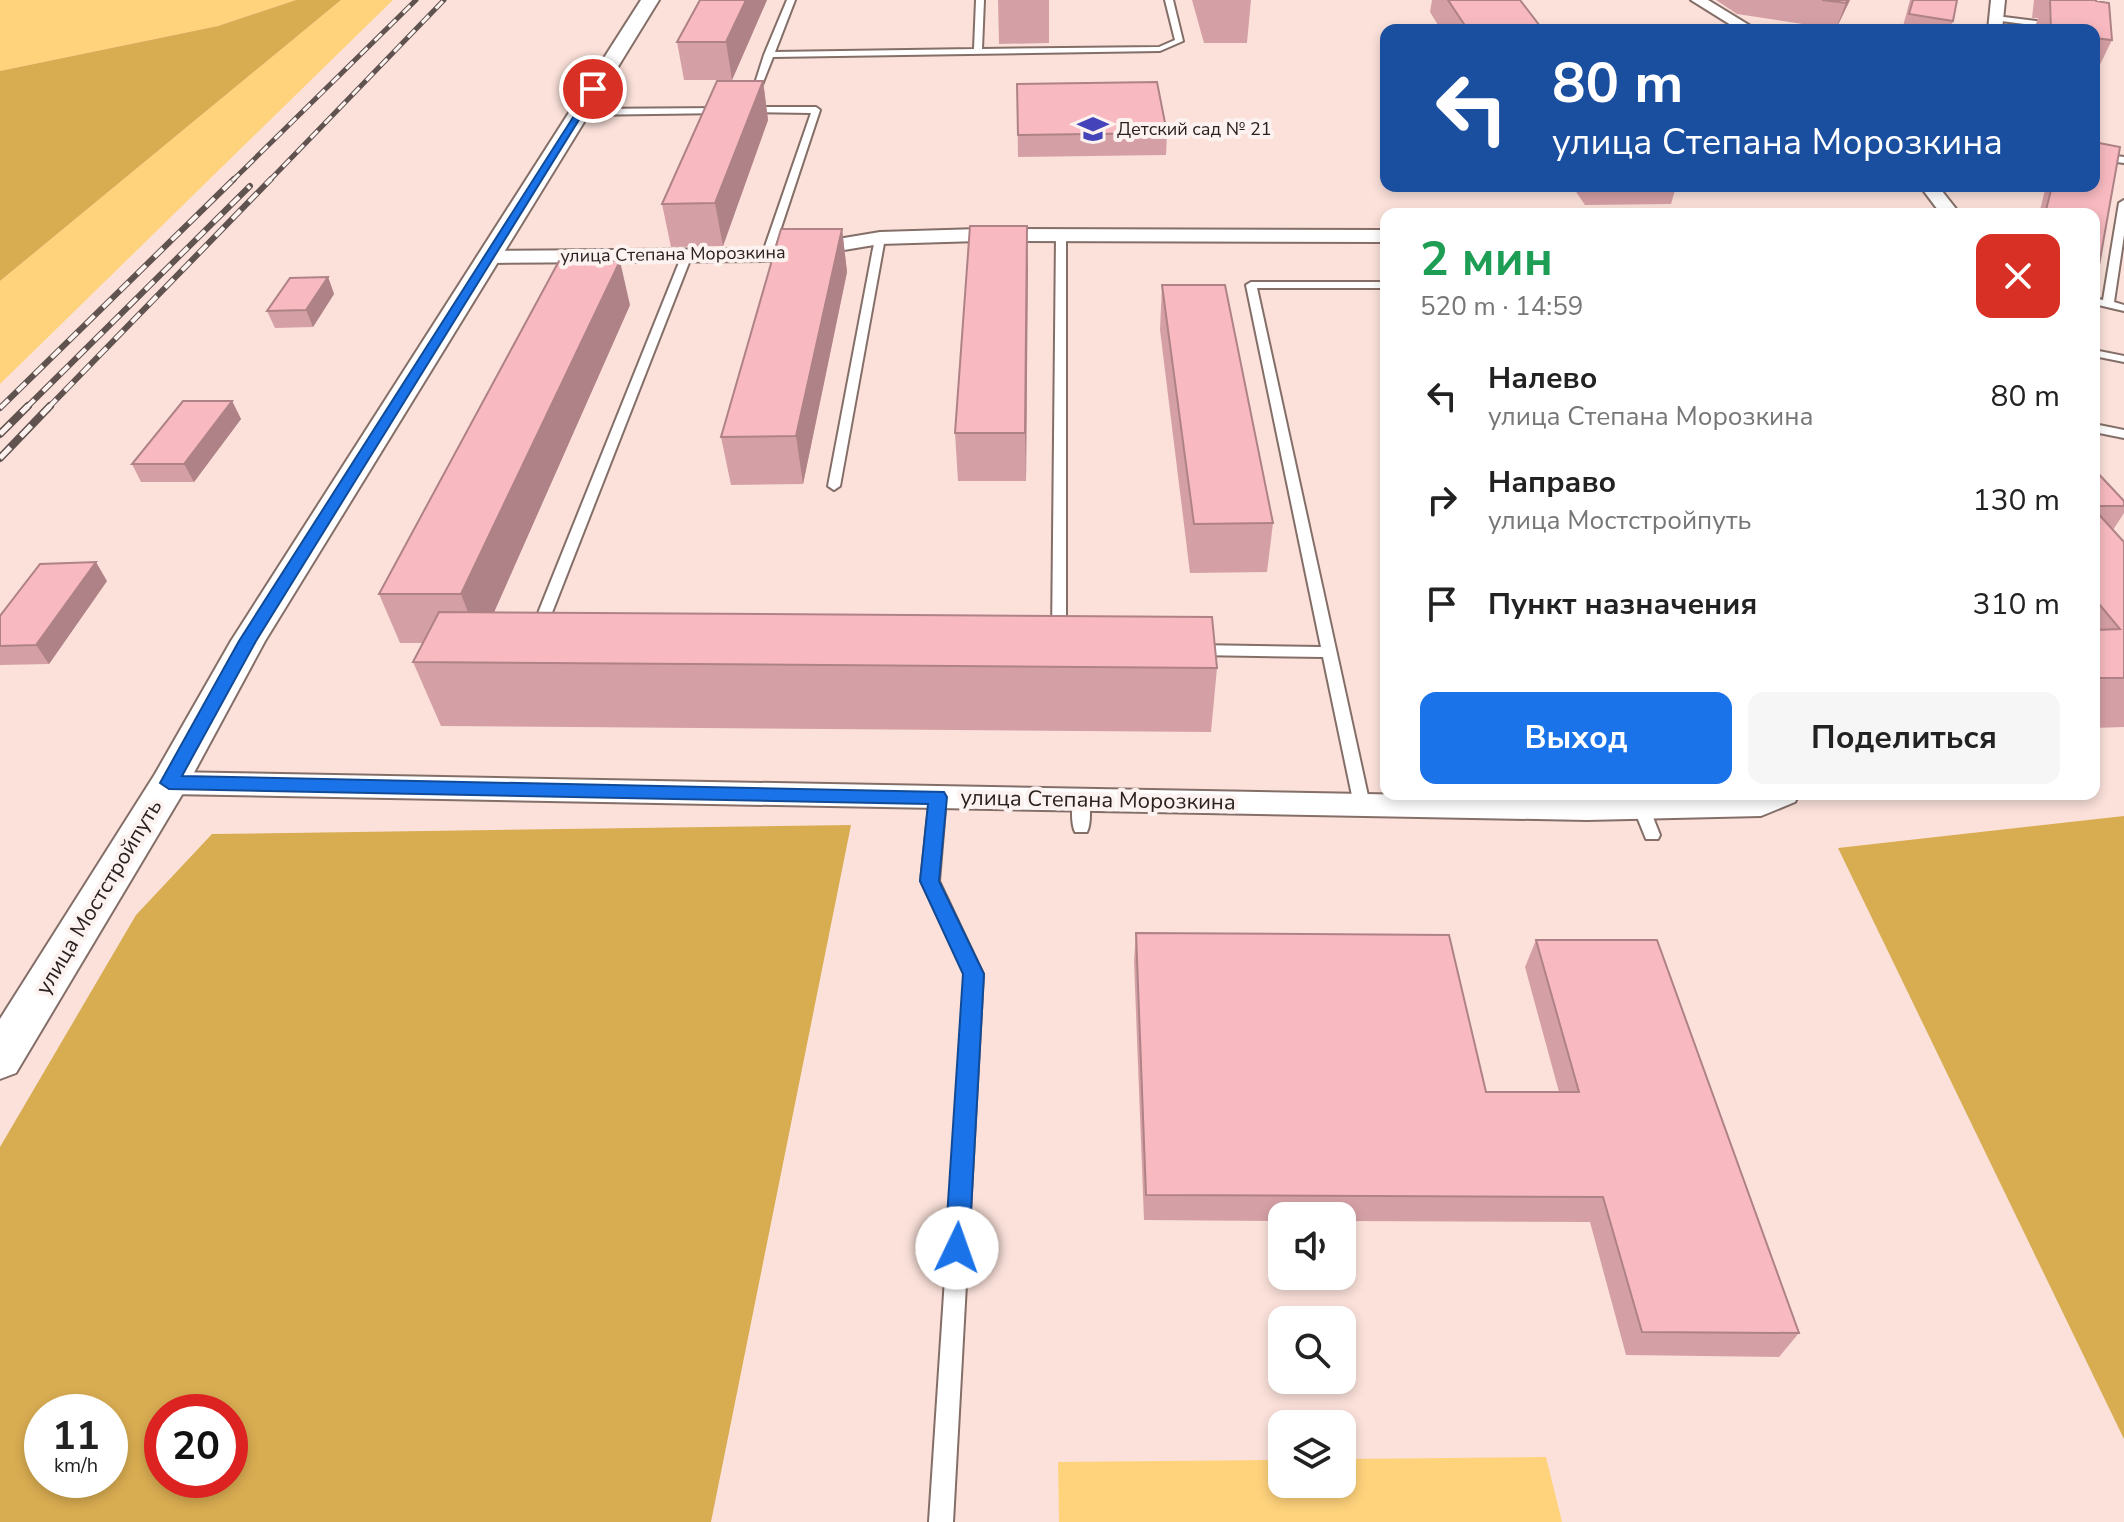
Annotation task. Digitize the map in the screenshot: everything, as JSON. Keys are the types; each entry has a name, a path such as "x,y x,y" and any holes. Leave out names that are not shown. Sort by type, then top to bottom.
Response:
{"street":[{"name":"улица Мостстройпуть","path":"0,1059 169,783 248,641 650,0"},
{"path":"1698,0 1740,24"},
{"path":"1995,24 1998,0"},
{"path":"1934,192 1946,208"},
{"name":"улица Степана Морозкина","path":"487,257 767,255 880,238 1380,236"},
{"name":"улица Степана Морозкина","path":"169,783 938,797 1081,814 1362,805 1646,821 1761,805 1771,800"}],"lane":[{"path":"742,110 750,104 791,0"},
{"path":"978,53 980,0"},
{"path":"768,55 1160,49 1179,41 1169,0"},
{"path":"579,112 816,110 767,255"},
{"path":"2100,157 2124,160"},
{"path":"2108,304 2124,203"},
{"path":"1059,648 1061,236"},
{"path":"834,486 880,238"},
{"path":"550,642 534,642 543,611 687,255"},
{"path":"1362,805 1251,285 1380,285"},
{"path":"2100,302 2124,308"},
{"path":"2100,354 2124,359"},
{"path":"2100,429 2124,434"},
{"path":"1187,650 1330,652"},
{"path":"938,797 930,881 974,974 941,1522"}],"shaded area":[{"path":"0,0 296,0 218,26 0,71"},
{"path":"296,0 341,0 0,281 0,71 218,26"},
{"path":"341,0 393,0 0,384 0,281"},
{"path":"2124,816 2124,1439 1838,848"},
{"path":"851,825 711,1522 0,1522 0,1147 136,915 212,834"},
{"path":"1546,1457 1562,1522 1059,1522 1058,1462 1268,1460 1268,1498 1356,1498 1356,1459"}],"building":[{"path":"700,0 746,0 726,42 677,42"},
{"path":"1448,0 1520,0 1538,24 1464,24"},
{"path":"1913,0 1957,0 1953,21 1909,14"},
{"path":"2050,0 2109,3 2112,40 2100,39 2100,24 2051,24"},
{"path":"717,81 763,81 715,203 662,204"},
{"path":"1157,82 1167,133 1018,135 1017,84"},
{"path":"2100,143 2120,147 2100,260 2100,208 2046,208 2050,192 2100,192"},
{"path":"970,226 1027,226 1025,433 955,433"},
{"path":"781,229 842,229 796,436 721,437"},
{"path":"559,261 620,261 461,594 379,594"},
{"path":"328,277 306,310 267,311 290,278"},
{"path":"1162,285 1225,285 1273,523 1194,524"},
{"path":"183,401 232,401 184,464 132,464"},
{"path":"2100,475 2124,501 2124,506 2100,506"},
{"path":"2100,516 2124,542 2124,678 2100,678 2100,630 2120,629 2100,605"},
{"path":"96,562 36,645 0,646 0,616 40,564"},
{"path":"439,612 1212,617 1217,668 413,662"},
{"path":"1136,933 1449,935 1486,1092 1579,1092 1536,940 1657,940 1799,1333 1642,1332 1603,1197 1146,1195"}],"railway":[{"path":"232,181 416,0"},
{"path":"269,181 444,0"},
{"path":"0,408 234,179"},
{"path":"48,408 271,179"},
{"path":"26,408 250,186"},
{"path":"0,458 50,406"},
{"path":"0,434 26,408"}],"place":[{"name":"Детский сад № 21","path":"1093,129"}],"route":[{"path":"593,89 248,641 169,783 938,797 930,881 974,974 957,1248"}]}
